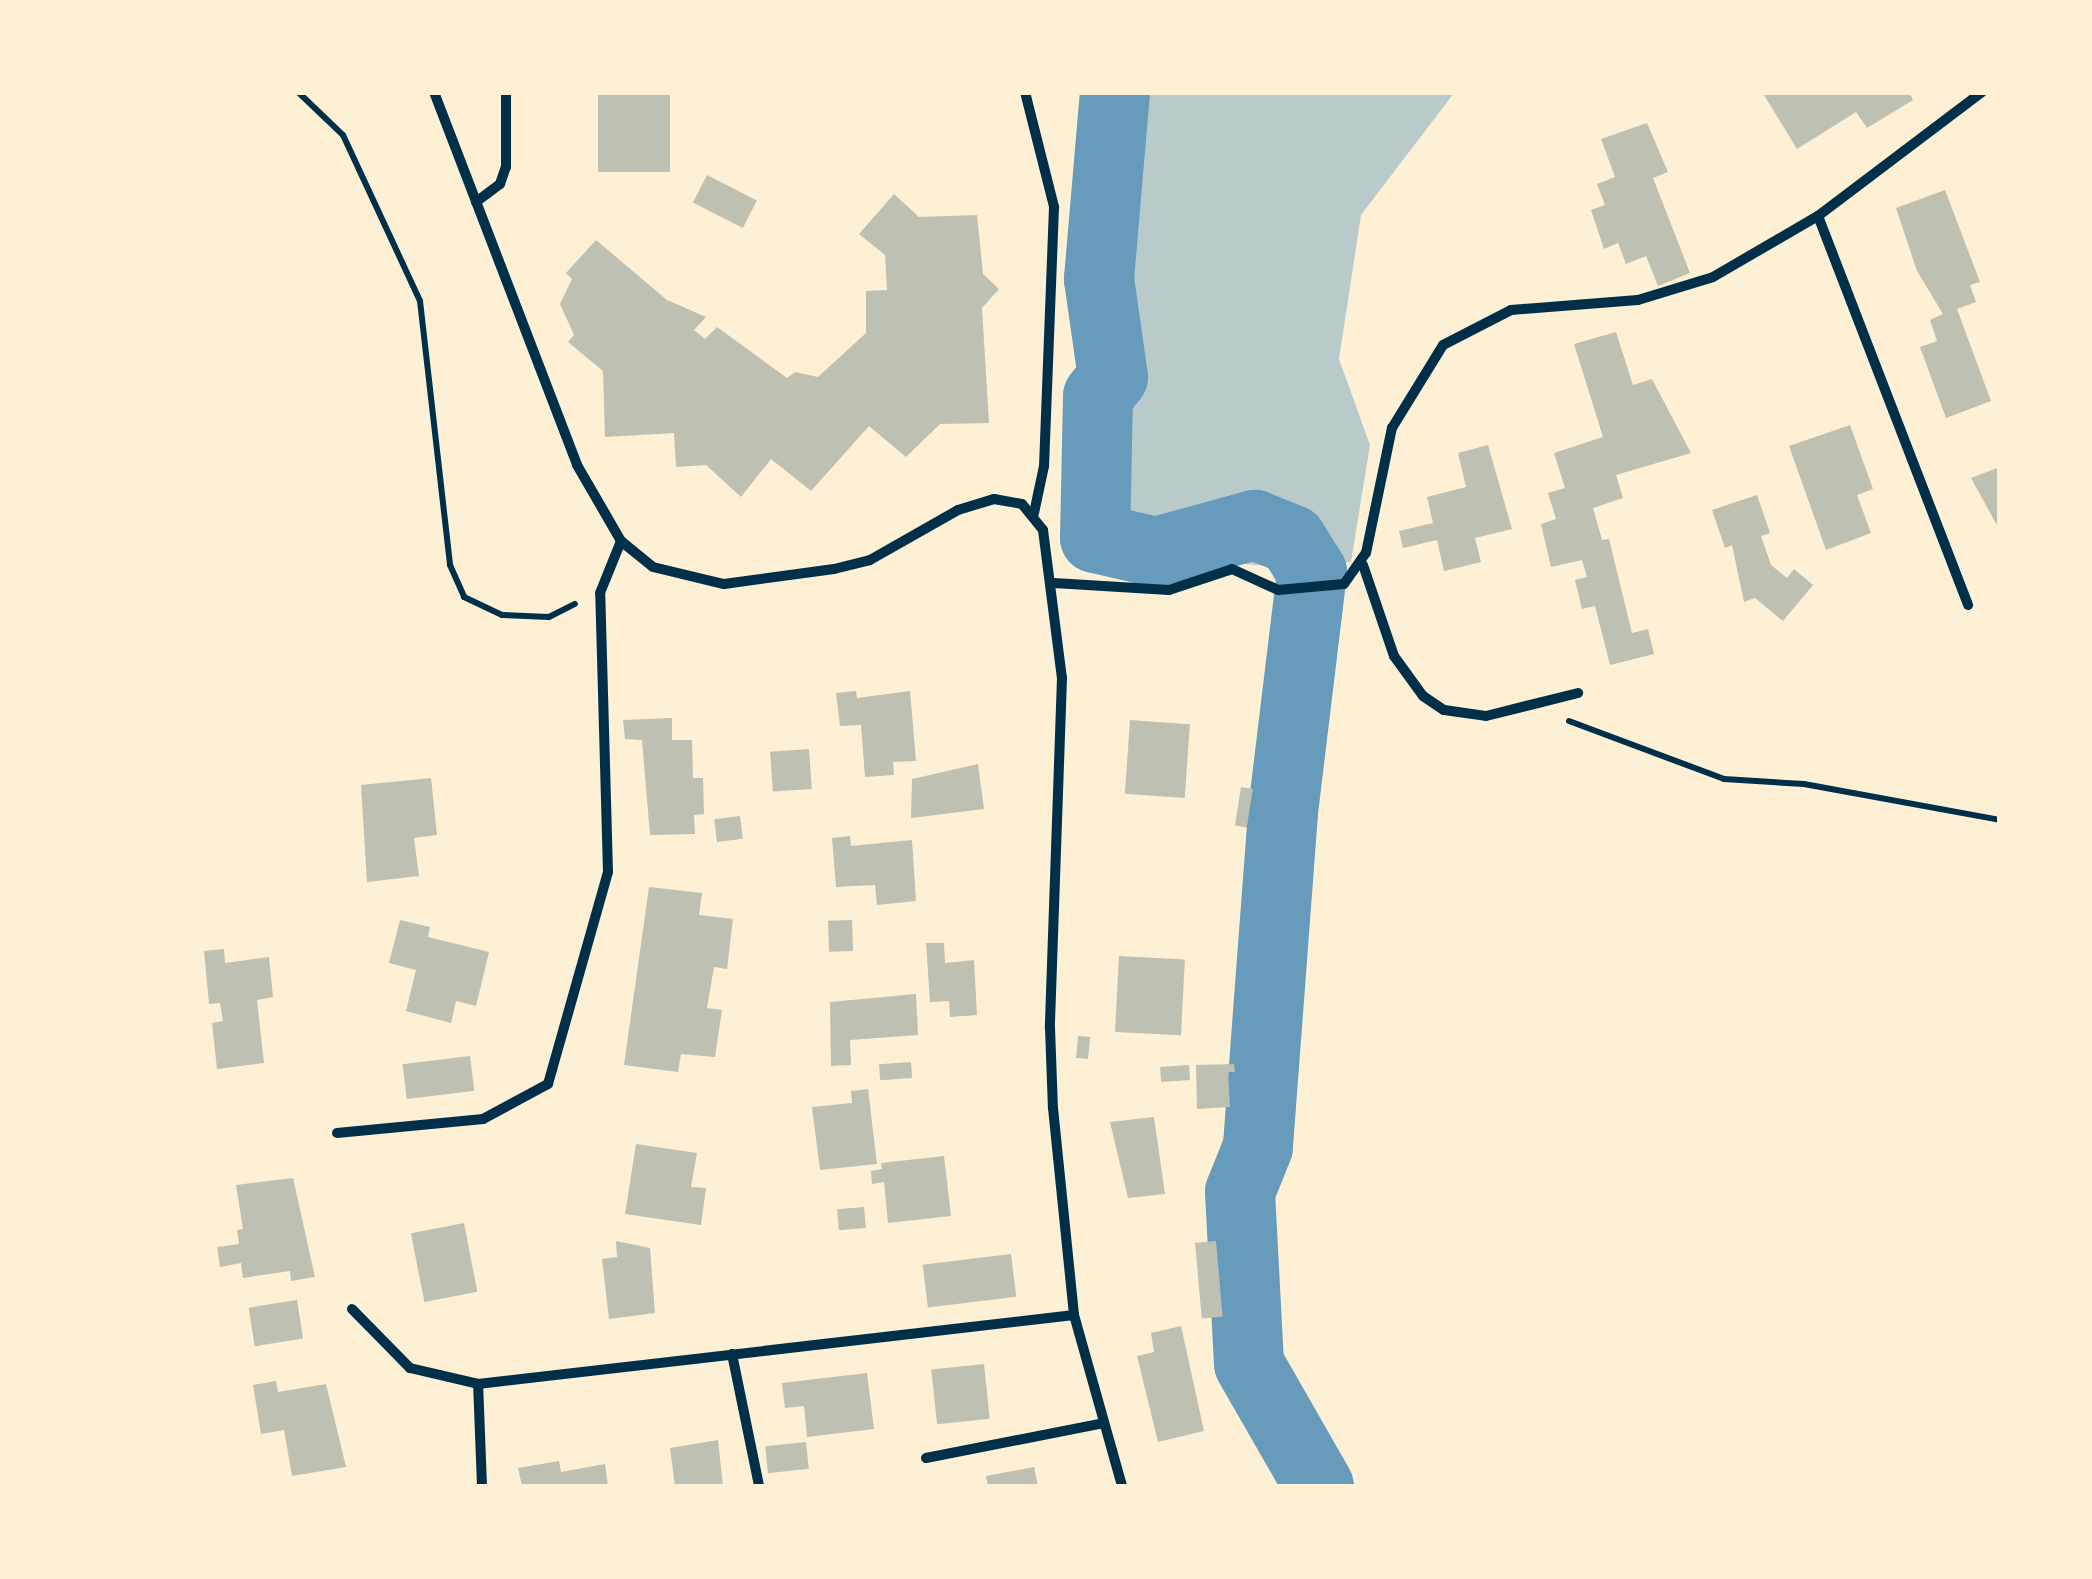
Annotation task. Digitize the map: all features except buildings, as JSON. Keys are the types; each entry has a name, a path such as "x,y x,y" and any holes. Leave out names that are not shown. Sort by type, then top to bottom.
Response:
{"street":[{"path":"434,92 576,466 621,540 673,576 724,584 870,560 977,502 1009,500 1034,513"},
{"path":"476,202 500,184 506,167 506,92"},
{"path":"1025,92 1054,207 1044,466 1034,513 1054,583 1062,757 1050,1069 1074,1314 1122,1486"},
{"path":"1578,693 1465,715 1423,696 1384,634 1363,564 1392,428 1442,345 1511,310 1680,290 1818,216 1982,92"},
{"path":"1818,216 1968,605"},
{"path":"337,1133 483,1119 548,1084 608,872 600,593 621,540"},
{"path":"1054,583 1169,590 1232,569 1294,592 1334,588 1363,564"},
{"path":"352,1309 410,1368 478,1384 1074,1314"},
{"path":"732,1354 759,1486"},
{"path":"478,1384 482,1486"},
{"path":"926,1458 1104,1423"}],"path":[{"path":"298,92 343,135 420,301 450,564 464,597 502,614 549,616 600,593"},
{"path":"1531,704 1671,764 1724,779 1804,784 2000,820"}],"shaded area":[{"path":"1091,93 1454,93 1361,215 1339,359 1370,445 1351,562 1278,567 1071,547"}],"waterway":[{"path":"1115,92 1099,279 1113,377 1098,396 1095,538 1156,552 1255,525 1292,540 1312,572 1283,813 1258,1147 1240,1192 1249,1364 1319,1486"}]}
